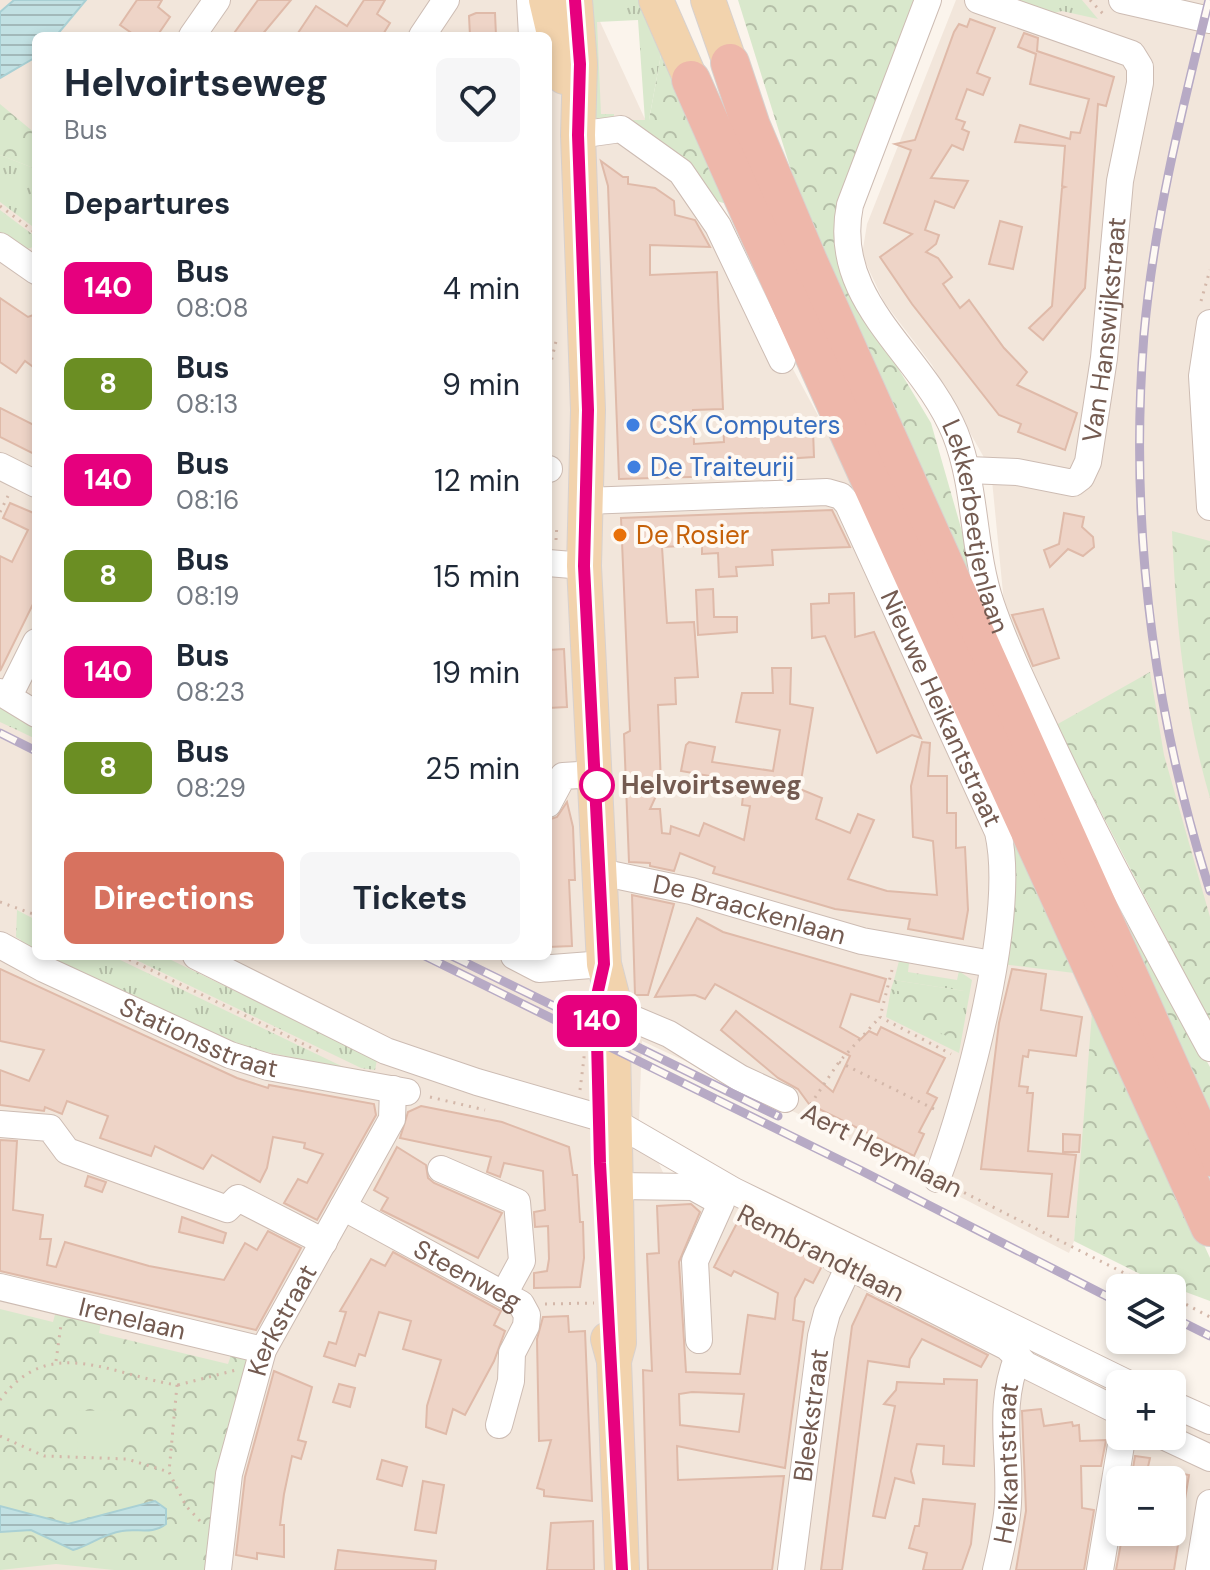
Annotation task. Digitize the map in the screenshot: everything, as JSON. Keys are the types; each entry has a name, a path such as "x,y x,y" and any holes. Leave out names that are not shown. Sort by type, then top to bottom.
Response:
{"highway":[{"path":"730,63 751,126 789,218 1210,1157"},
{"path":"691,80 906,565 1007,777 1210,1227"}],"main road":[{"path":"546,0 578,135 588,410 584,566 587,774 600,872 604,964 612,995 599,1111 616,1186 619,1343 614,1361"},
{"path":"564,67 575,0"},
{"path":"656,0 691,80"},
{"path":"708,0 730,63"},
{"path":"604,964 596,1000 599,1111 606,1303 609,1343 614,1361 622,1570"}],"street":[{"path":"195,32 217,0"},
{"path":"425,32 446,0"},
{"path":"530,0 532,32"},
{"name":"Lekkerbeetjenlaan","path":"928,0 850,205 847,249 859,289 943,409 968,470 982,569 1009,649 1101,845 1210,1048"},
{"name":"Van Hanswijkstraat","path":"968,470 1017,472 1073,483 1081,477 1088,462 1104,358 1120,181 1140,67 1132,54 1118,47 978,0"},
{"path":"1122,0 1210,20"},
{"path":"578,135 621,125 681,172 718,226 782,360"},
{"path":"0,246 32,266"},
{"path":"1210,323 1202,376 1210,507"},
{"path":"0,466 32,482"},
{"name":"Nieuwe Heikantstraat","path":"585,501 827,492 841,496 848,504 998,832 1003,877 992,964 958,1121 937,1179"},
{"path":"552,563 584,566"},
{"path":"32,648 4,694 32,712"},
{"path":"552,797 563,776 587,774"},
{"name":"De Braackenlaan","path":"600,872 691,891 862,941 992,964"},
{"name":"Stationsstraat","path":"0,945 230,1055 268,1067 402,1091"},
{"path":"204,960 386,1051 477,1082 599,1111 734,1191 1106,1373"},
{"path":"522,960 539,969 604,964"},
{"name":"Aert Heymlaan","path":"612,1010 669,1034 740,1078 795,1105"},
{"name":"Kerkstraat","path":"218,1570 229,1474 259,1362 392,1119 402,1091"},
{"path":"0,1124 50,1128 67,1151 227,1209 238,1198 324,1242"},
{"path":"441,1169 517,1202 522,1261 513,1299"},
{"name":"Rembrandtlaan","path":"616,1186 693,1187 849,1266 1018,1356 1026,1365 1106,1405"},
{"path":"699,1340 695,1261 721,1203"},
{"name":"Steenweg","path":"343,1207 513,1299 527,1315 526,1326 512,1353 511,1381 499,1425"},
{"name":"Bleekstraat","path":"791,1570 821,1336 827,1313 849,1266"},
{"name":"Irenelaan","path":"0,1287 67,1302 259,1362"},
{"name":"Heikantstraat","path":"996,1570 1008,1503 1004,1411 1008,1380 1018,1356"},
{"path":"1186,1410 1210,1421"},
{"path":"1186,1447 1210,1458"},
{"path":"1100,1570 1120,1450"},
{"path":"1199,1570 1210,1503"}],"path":[{"path":"0,206 32,230"},
{"path":"0,902 32,914"},
{"path":"795,1105 880,1017 899,947"},
{"path":"130,960 331,1057"},
{"path":"880,1017 972,1065"},
{"path":"839,1062 958,1121"},
{"path":"583,1063 599,1111"},
{"name":"Aert Heymlaan","path":"795,1105 1126,1274"},
{"path":"513,1299 606,1303"},
{"path":"56,1362 67,1302"},
{"path":"1186,1304 1210,1317"},
{"path":"0,1400 15,1380 56,1362 76,1361 177,1385 259,1362"},
{"path":"177,1385 169,1472 186,1506 201,1522 199,1534"},
{"path":"0,1436 44,1456 127,1459 169,1472"}],"shaded area":[{"path":"0,0 590,0 644,117 720,234 874,519 1095,1007 1074,1241 1069,1253 803,1116 642,1041 639,1120 666,1179 694,1182 1012,1345 1106,1378 1106,1450 1186,1450 1186,1407 1210,1415 1210,1570 0,1570"},
{"path":"956,0 1210,0 1210,1010 1029,670 1004,603 991,470 932,365 884,302 862,255 867,224"}],"green space":[{"path":"584,0 644,0 662,49 649,120 645,121 638,20 597,22 601,114 614,114 614,121 599,124 593,118"},
{"path":"738,0 921,0 847,203 856,298 931,423 979,591 974,592 820,263"},
{"path":"1015,0 1082,0 1098,19 1062,11 1050,14"},
{"path":"662,49 727,204 706,198 631,120 649,120"},
{"path":"0,104 32,131 32,167 0,155"},
{"path":"0,155 32,167 32,226 0,202"},
{"path":"0,210 32,234 32,247 27,249 0,236"},
{"path":"1172,531 1210,541 1210,798 1194,732 1183,666"},
{"path":"1150,672 1164,755 1210,917 1210,1023 1056,725"},
{"path":"0,703 32,721 32,737 0,722"},
{"path":"1013,838 1074,973 1001,964 1008,843"},
{"path":"1083,841 1210,1067 1210,1119"},
{"path":"17,910 32,918 32,954 19,945 21,940 16,937"},
{"path":"41,960 120,960 358,1074 358,1077 321,1070 315,1062 251,1049 186,1021 177,1024 122,999 119,990 58,961 47,964"},
{"path":"136,960 171,960 377,1060 375,1070 361,1068"},
{"path":"899,961 909,963 908,972 957,980 959,971 972,980 959,1053 886,1017 891,989 964,991 894,980"},
{"path":"894,980 964,991 956,1041 898,1011 901,992 891,989"},
{"path":"1093,1000 1210,1258 1210,1301 1186,1292 1186,1274 1140,1274 1074,1241"},
{"path":"57,1307 102,1318 99,1333 228,1364 233,1349 248,1355 211,1570 114,1570 56,1564 0,1570 0,1309 53,1322"},
{"path":"121,1410 121,1454 78,1455 76,1411"}],"water":[{"path":"14,0 86,0 59,32 32,32 32,59 0,78 0,12"},
{"path":"155,1501 166,1509 166,1524 161,1527 115,1532 73,1550 31,1530 0,1532 0,1506 68,1524"}],"building":[{"path":"137,0 162,0 158,7 170,17 160,32 130,32 120,25"},
{"path":"258,0 291,0 264,32 235,32"},
{"path":"364,0 385,0 377,14 390,23 384,32 299,32 316,6 347,26"},
{"path":"495,13 496,32 470,32 469,16"},
{"path":"970,19 995,28 977,73 990,78 983,95 967,89 956,119 965,122 962,129 969,132 963,150 952,145 931,178 968,181 954,208 935,201 925,230 939,235 936,244 926,252 938,258 952,277 943,284 960,308 969,300 1004,348 1027,372 1017,385 1077,413 1065,450 1018,432 1021,424 999,415 912,304 880,257 912,234 884,223 911,150 895,144 915,140 954,32 959,24 967,27"},
{"path":"1024,33 1038,38 1037,51 1114,77 1106,106 1098,104 1085,288 1043,340 1029,328 1052,306 1062,188 1065,187 1062,186 1065,146 1015,142 1020,125 1070,139 1071,132 1080,133 1089,99 1030,84 1036,54 1018,47"},
{"path":"601,161 623,177 628,177 628,184 655,188 674,201 675,215 695,220 710,247 650,245 650,275 717,272 723,409 693,410 694,444 724,442 723,422 763,420 764,426 770,425 770,434 813,430 814,457 783,459 784,478 773,468 725,472 725,476 619,479 608,186"},
{"path":"1000,221 1022,227 1013,269 989,264"},
{"path":"0,298 28,317 32,316 32,366 25,361 16,373 0,362"},
{"path":"0,408 32,424 32,453 0,437"},
{"path":"10,503 32,512 32,606 0,671 0,556 12,562 28,530 3,518"},
{"path":"832,510 850,547 772,550 773,565 736,567 737,576 719,577 718,553 702,554 702,545 662,547 667,623 694,622 698,677 675,678 676,704 658,705 661,785 650,809 660,809 662,833 670,834 671,826 699,836 704,823 744,840 750,806 742,805 743,796 724,793 727,779 681,771 686,745 689,742 715,747 712,762 773,771 780,730 736,722 742,693 773,693 772,668 791,668 790,704 813,708 800,787 795,787 822,798 816,819 850,833 858,814 874,820 848,879 887,891 937,895 933,841 913,837 911,786 922,742 930,743 928,776 947,776 947,813 956,813 956,848 965,847 968,910 963,939 908,929 910,919 835,909 713,873 715,867 680,853 674,871 650,866 650,863 629,862 624,734 630,731 621,518"},
{"path":"1064,513 1084,517 1082,527 1093,537 1094,547 1083,556 1068,549 1050,567 1044,550 1059,544"},
{"path":"713,589 714,617 737,617 737,632 698,635 696,590"},
{"path":"854,593 855,637 874,632 921,738 912,735 877,753 825,636 812,638 811,604 829,603 829,594"},
{"path":"1043,609 1059,658 1033,666 1012,615"},
{"path":"564,649 567,707 552,708 552,650"},
{"path":"567,802 573,827 575,880 569,880 572,946 552,947 552,819 557,817"},
{"path":"632,895 674,904 648,995 635,995"},
{"path":"697,918 723,932 886,979 879,1002 851,994 840,1027 861,1039 869,1031 877,1035 881,1027 945,1058 927,1093 937,1098 919,1132 924,1134 914,1156 809,1104 798,1089 778,1078 721,1030 736,1011 833,1092 850,1056 715,984 705,999 695,995 655,997"},
{"path":"0,969 237,1078 268,1088 269,1085 374,1104 376,1115 317,1220 284,1203 298,1179 307,1183 323,1154 304,1148 305,1143 273,1137 267,1168 260,1182 212,1155 203,1169 155,1146 151,1156 100,1138 108,1116 67,1101 62,1114 45,1107 44,1111 0,1105 0,1070 29,1081 44,1050 0,1041"},
{"path":"1012,969 1046,974 1041,1010 1082,1017 1076,1056 1029,1050 1028,1057 1023,1056 1019,1086 1028,1087 1027,1093 1033,1093 1028,1151 1076,1155 1068,1217 1048,1216 1052,1174 981,1169 999,1023"},
{"path":"421,1106 502,1122 569,1147 573,1175 577,1175 580,1222 583,1222 584,1258 580,1287 534,1288 534,1273 547,1271 549,1259 548,1226 535,1227 534,1212 545,1210 543,1171 504,1163 500,1177 487,1172 491,1157 400,1138 408,1112"},
{"path":"1063,1134 1080,1135 1079,1152 1063,1152"},
{"path":"0,1140 17,1141 13,1210 43,1215 40,1239 51,1239 47,1265 56,1267 65,1242 149,1266 224,1280 245,1243 257,1250 268,1231 301,1248 256,1330 0,1271"},
{"path":"397,1147 426,1165 428,1178 434,1183 502,1213 478,1258 381,1210 388,1198 374,1190"},
{"path":"88,1176 106,1182 102,1192 85,1186"},
{"path":"691,1204 700,1212 679,1262 686,1372 740,1374 748,1315 775,1319 778,1293 734,1271 731,1276 714,1267 737,1223 819,1262 821,1268 813,1283 805,1279 795,1298 793,1320 804,1322 785,1468 677,1446 678,1480 784,1476 772,1570 648,1570 643,1370 652,1371 647,1254 659,1253 657,1206","holes":["679,1394 744,1394 739,1432 680,1425"]},
{"path":"182,1217 226,1233 223,1243 179,1232"},
{"path":"393,1252 501,1311 494,1325 505,1331 494,1361 465,1415 453,1409 446,1434 426,1427 427,1406 441,1360 403,1349 411,1321 379,1312 365,1356 359,1354 355,1366 324,1356 329,1342 336,1344 346,1312 340,1311 371,1259 385,1266"},
{"path":"867,1294 988,1355 981,1367 922,1339 910,1359 909,1367 868,1361 842,1570 821,1570 852,1326"},
{"path":"568,1316 569,1332 585,1331 592,1501 544,1496 544,1490 537,1488 551,1440 539,1441 537,1339 543,1317"},
{"path":"274,1371 312,1387 298,1440 306,1442 301,1459 292,1456 284,1494 280,1525 284,1525 284,1557 257,1553 257,1559 236,1555 245,1477"},
{"path":"944,1379 977,1380 974,1466 943,1464 944,1446 917,1444 911,1471 914,1483 895,1478 885,1518 873,1516 895,1406 884,1404 896,1390 897,1382 944,1384"},
{"path":"339,1384 355,1388 350,1407 333,1402"},
{"path":"1041,1409 1044,1426 1072,1422 1073,1426 1079,1425 1080,1441 1106,1440 1101,1466 1081,1466 1082,1508 1094,1510 1084,1570 1016,1570 1026,1511 1022,1411"},
{"path":"1135,1456 1150,1458 1148,1466 1133,1466"},
{"path":"382,1460 407,1467 402,1486 377,1479"},
{"path":"423,1481 444,1485 436,1533 415,1530"},
{"path":"923,1499 975,1504 971,1544 962,1570 923,1570 927,1553 909,1548 915,1526 919,1526"},
{"path":"593,1521 594,1570 547,1570 551,1523"},
{"path":"1120,1546 1178,1546 1174,1570 1116,1570"},
{"path":"338,1550 436,1561 435,1570 335,1570"}],"railway":[{"path":"1209,0 1179,124 1155,250 1144,334 1140,475 1143,546 1160,685 1190,823 1210,891"},
{"path":"0,733 32,749"},
{"path":"433,960 860,1170 1106,1296"},
{"path":"460,960 778,1116"},
{"path":"1186,1324 1210,1336"}],"bus line":[{"name":"140","path":"575,0 580,64 578,135 588,410 584,566 604,964 596,1000 600,1163 607,1323 614,1361 622,1570"}],"place":[{"name":"CSK Computers","path":"633,425"},
{"name":"De Traiteurij","path":"634,467"},
{"name":"De Rosier","path":"620,535"},
{"name":"Helvoirtseweg","path":"597,785"}]}
